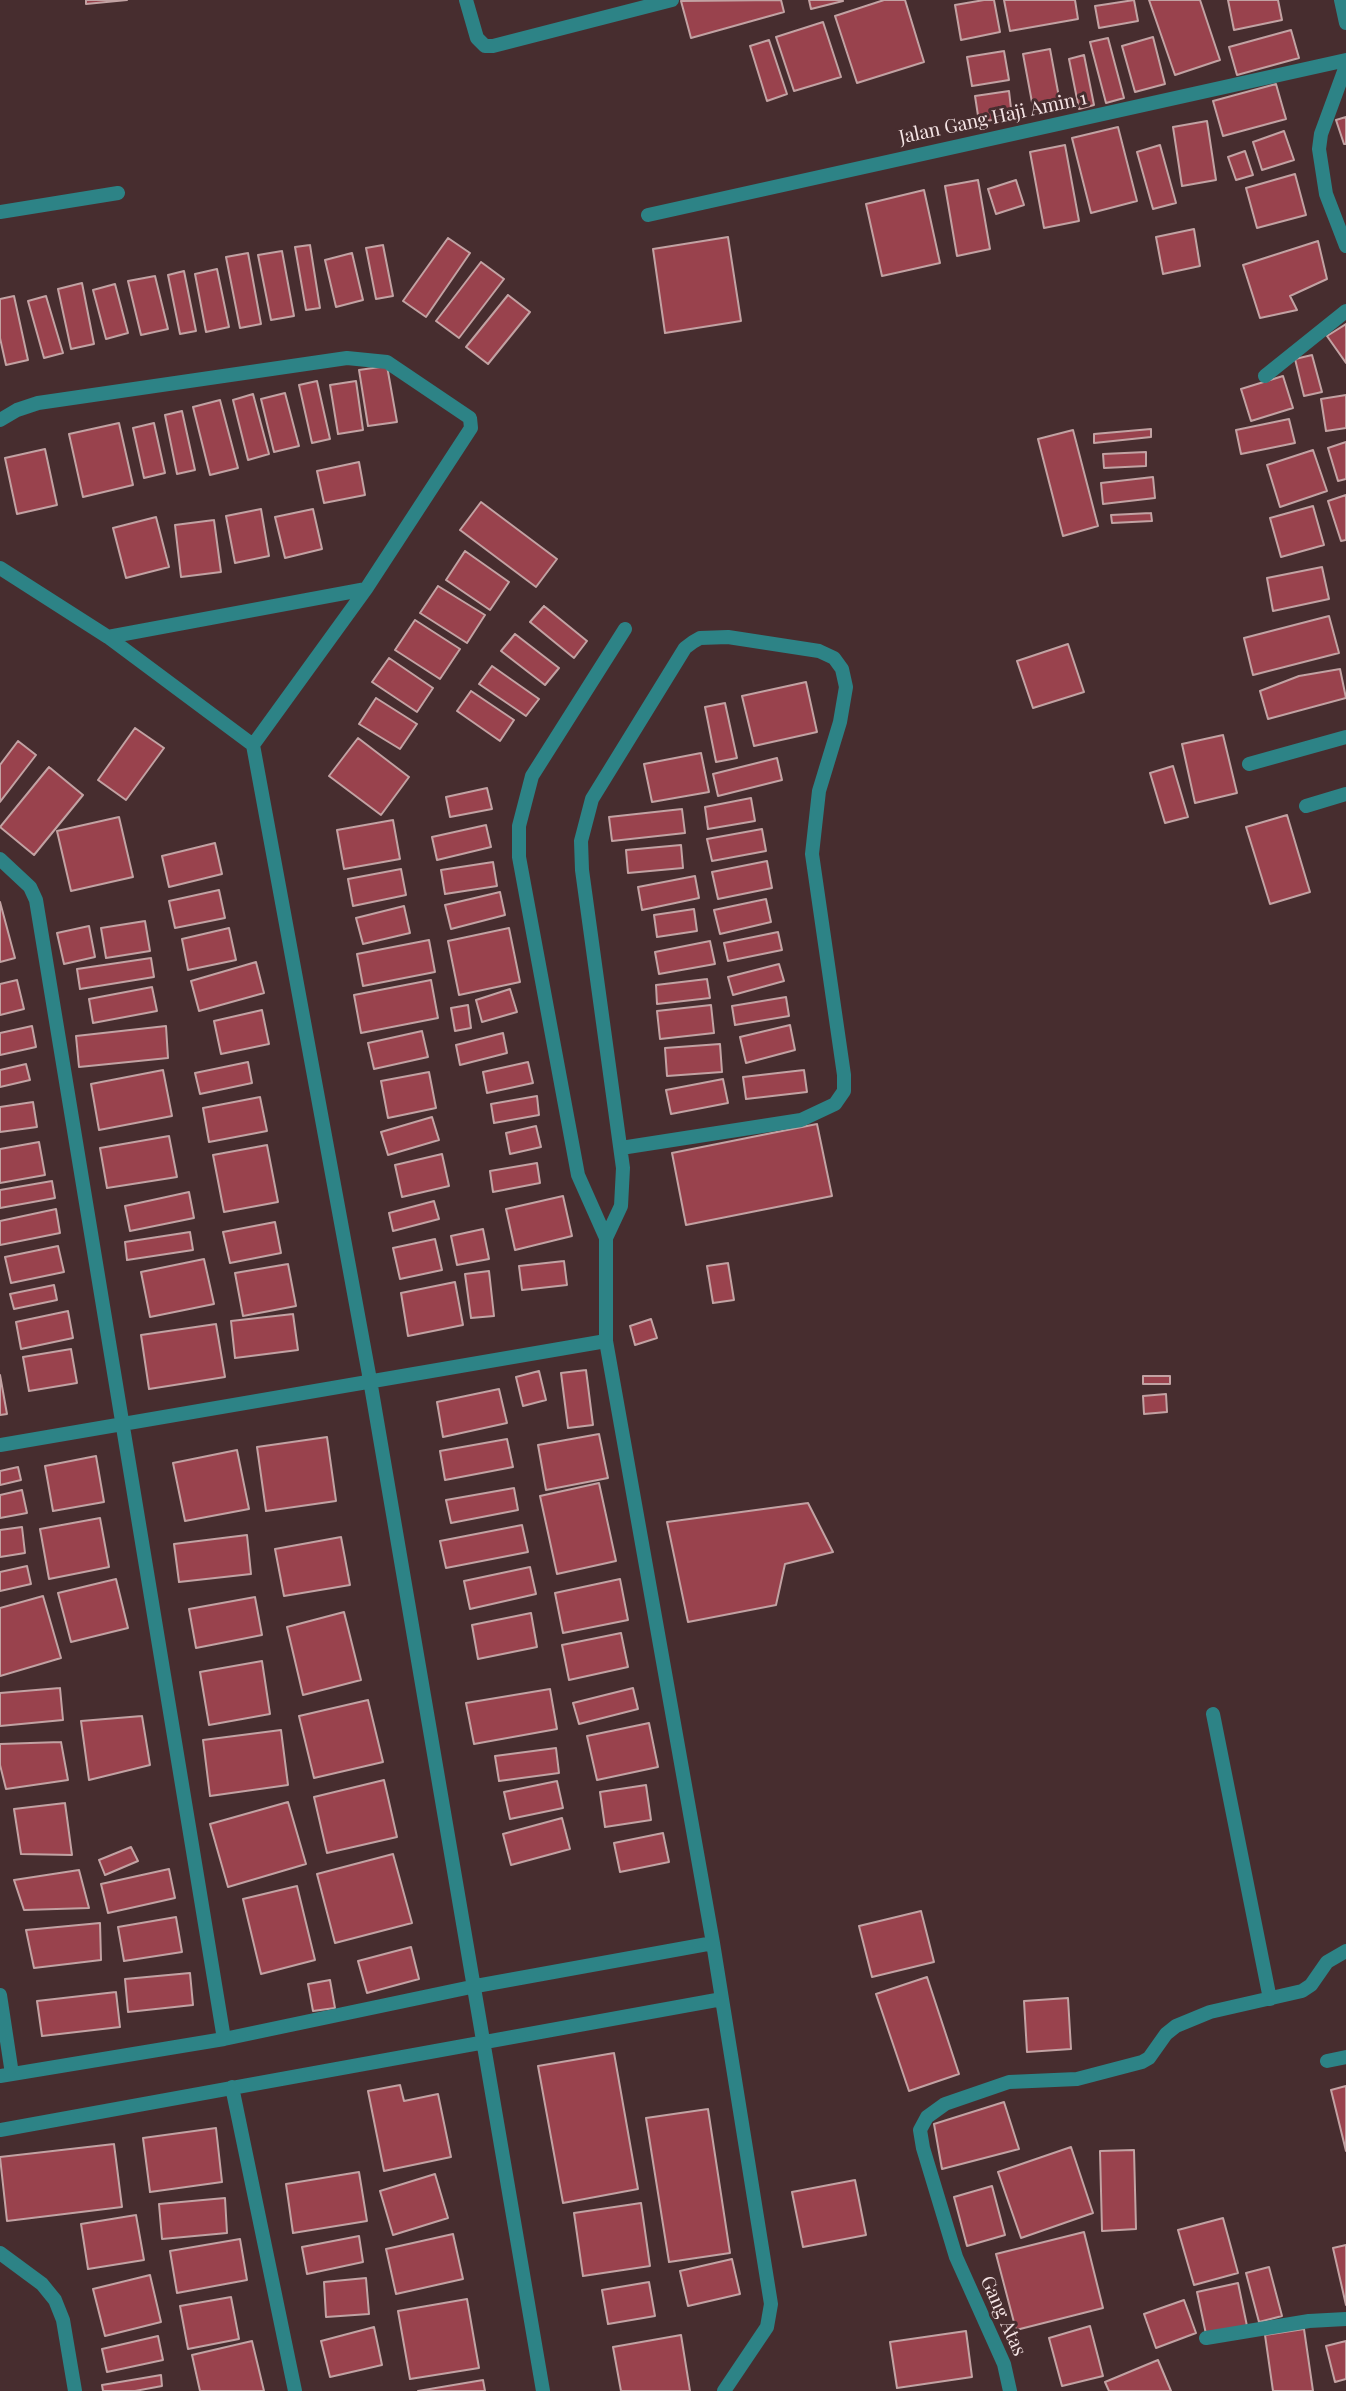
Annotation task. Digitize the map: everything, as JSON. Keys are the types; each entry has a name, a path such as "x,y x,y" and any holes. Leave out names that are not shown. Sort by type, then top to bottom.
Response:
{"street":[{"path":"466,0 477,38 485,46 671,0"},
{"path":"1340,0 1346,23"},
{"name":"Jalan Gang Haji Amin 1","path":"648,215 1346,60"},
{"path":"1346,66 1321,134 1319,149 1326,194 1346,246"},
{"path":"0,212 118,193"},
{"path":"1265,376 1346,311"},
{"path":"0,419 38,403 347,358 387,362 470,418 471,428 366,589 253,745"},
{"path":"0,568 108,637 253,745 370,1380 476,1986 543,2391"},
{"path":"108,637 366,589"},
{"path":"625,629 531,776 520,826 519,857 579,1175 606,1238 606,1341 713,1943 771,2316 767,2327 724,2391"},
{"path":"606,1238 621,1206 623,1167 582,870 581,841 587,811 685,648 693,642 700,638 728,637 819,651 834,658 842,669 846,687 819,791 812,854 844,1075 844,1091 835,1104 801,1120 621,1148"},
{"path":"1249,764 1346,737"},
{"path":"1306,806 1346,794"},
{"path":"0,859 30,887 36,900 224,2039"},
{"path":"0,1446 606,1341"},
{"path":"1213,1714 1270,1999"},
{"path":"0,1995 6,2075 224,2039 476,1986 713,1943"},
{"name":"Gang Atas","path":"1010,2391 1004,2364 956,2257 923,2148 920,2130 927,2117 945,2104 1009,2082 1077,2078 1129,2067 1149,2058 1166,2034 1188,2020 1302,1991 1316,1979 1327,1962 1346,1951"},
{"path":"0,2130 722,1999"},
{"path":"1327,2061 1346,2056"},
{"path":"232,2087 295,2391"},
{"path":"0,2253 42,2284 55,2300 63,2320 75,2391"},
{"path":"1206,2338 1309,2321 1346,2319"}],"building":[{"path":"86,0 127,0 86,4"},
{"path":"781,0 784,12 691,38 681,1"},
{"path":"809,0 842,0 843,1 811,9"},
{"path":"884,0 905,0 924,62 857,83 835,16"},
{"path":"994,0 1000,32 961,40 955,5"},
{"path":"1004,0 1075,0 1078,19 1010,31"},
{"path":"1134,0 1138,21 1099,28 1095,6"},
{"path":"1149,0 1200,0 1220,60 1175,75"},
{"path":"1228,0 1278,0 1282,20 1234,30"},
{"path":"823,22 841,77 794,91 776,37"},
{"path":"1291,30 1299,58 1237,75 1229,47"},
{"path":"1153,37 1165,84 1135,92 1122,46"},
{"path":"1108,38 1124,98 1106,103 1090,42"},
{"path":"769,40 787,94 767,101 750,46"},
{"path":"1050,49 1061,108 1034,113 1023,54"},
{"path":"1004,51 1009,80 972,86 967,57"},
{"path":"1084,55 1094,105 1079,109 1069,59"},
{"path":"1276,84 1286,119 1223,136 1213,101"},
{"path":"1009,91 1012,117 979,122 975,96"},
{"path":"1346,117 1346,144 1344,144 1336,120"},
{"path":"1207,121 1216,180 1182,186 1173,127"},
{"path":"1118,127 1137,201 1091,213 1072,138"},
{"path":"1284,131 1294,160 1262,170 1253,142"},
{"path":"1065,145 1079,221 1044,228 1030,152"},
{"path":"1160,145 1176,203 1153,209 1137,152"},
{"path":"1245,151 1253,175 1236,180 1228,157"},
{"path":"1295,174 1306,215 1257,228 1246,188"},
{"path":"978,180 990,249 957,256 945,186"},
{"path":"1016,180 1024,205 996,214 988,189"},
{"path":"924,190 940,263 882,276 866,204"},
{"path":"1194,229 1200,266 1163,274 1156,237"},
{"path":"728,237 741,321 665,333 653,249"},
{"path":"448,238 470,253 426,317 403,301"},
{"path":"1318,241 1327,279 1290,296 1297,310 1260,318 1243,265"},
{"path":"310,245 320,308 306,310 295,247"},
{"path":"383,245 393,296 376,299 366,248"},
{"path":"282,251 294,316 271,320 258,255"},
{"path":"248,253 261,324 240,328 226,257"},
{"path":"352,253 363,300 336,307 325,260"},
{"path":"481,262 504,279 459,338 436,321"},
{"path":"217,269 229,327 206,332 195,274"},
{"path":"184,271 196,331 180,334 168,275"},
{"path":"155,276 168,329 141,335 128,281"},
{"path":"82,283 94,344 71,349 58,289"},
{"path":"115,284 128,333 106,339 93,290"},
{"path":"508,295 530,312 488,364 466,347"},
{"path":"14,296 28,360 6,365 0,338 0,299"},
{"path":"46,296 63,353 44,358 28,301"},
{"path":"1346,324 1346,363 1327,336"},
{"path":"1312,355 1322,392 1304,396 1295,359"},
{"path":"387,366 397,422 368,426 359,370"},
{"path":"1283,376 1293,408 1251,421 1241,389"},
{"path":"317,381 330,439 312,443 299,385"},
{"path":"356,381 363,430 338,434 330,385"},
{"path":"285,393 299,446 274,452 261,399"},
{"path":"253,394 269,454 248,460 233,400"},
{"path":"1346,395 1346,428 1326,431 1321,399"},
{"path":"220,400 238,468 210,475 193,407"},
{"path":"182,411 195,470 177,474 165,415"},
{"path":"1289,419 1295,443 1241,454 1236,430"},
{"path":"119,423 133,485 83,497 69,434"},
{"path":"154,423 165,473 144,478 133,428"},
{"path":"1151,429 1151,437 1094,443 1094,434"},
{"path":"1073,430 1098,526 1063,536 1038,439"},
{"path":"1346,442 1346,479 1338,481 1328,448"},
{"path":"45,449 57,505 17,514 5,458"},
{"path":"1313,450 1327,491 1280,507 1267,465"},
{"path":"1146,452 1146,466 1104,468 1103,454"},
{"path":"359,462 365,495 324,503 317,471"},
{"path":"1153,477 1155,498 1103,504 1101,483"},
{"path":"1346,495 1346,540 1341,541 1328,501"},
{"path":"481,502 557,559 536,587 460,530"},
{"path":"1313,506 1324,545 1281,557 1270,518"},
{"path":"261,509 269,556 235,563 226,516"},
{"path":"313,509 322,549 285,558 275,517"},
{"path":"1151,513 1152,521 1112,523 1111,515"},
{"path":"156,517 169,567 126,578 113,528"},
{"path":"214,520 221,572 181,577 175,525"},
{"path":"465,551 509,582 490,610 446,580"},
{"path":"1322,567 1329,599 1273,611 1267,578"},
{"path":"438,586 485,615 467,643 420,613"},
{"path":"544,606 587,641 574,658 530,622"},
{"path":"1329,616 1339,653 1253,675 1244,638"},
{"path":"415,620 460,649 440,679 395,650"},
{"path":"515,634 559,668 545,685 501,651"},
{"path":"1068,644 1084,692 1033,708 1017,661"},
{"path":"389,658 433,688 417,712 372,682"},
{"path":"492,666 539,699 526,716 479,684"},
{"path":"1340,669 1346,698 1268,719 1260,691 1299,676"},
{"path":"806,682 817,732 754,746 742,696"},
{"path":"471,691 514,720 500,741 457,711"},
{"path":"376,698 417,724 400,749 359,724"},
{"path":"725,703 737,758 716,762 705,707"},
{"path":"135,728 164,748 126,800 98,780"},
{"path":"1223,735 1237,793 1195,803 1182,744"},
{"path":"358,738 409,777 381,815 329,776"},
{"path":"18,741 36,755 0,802 0,765"},
{"path":"701,753 709,792 652,802 644,764"},
{"path":"777,758 782,780 718,796 713,774"},
{"path":"1173,766 1188,817 1165,823 1150,773"},
{"path":"49,767 83,795 34,855 0,827"},
{"path":"487,788 492,809 450,817 446,797"},
{"path":"751,798 755,821 708,829 705,807"},
{"path":"682,809 685,833 612,841 609,817"},
{"path":"1287,815 1310,892 1270,904 1246,827"},
{"path":"119,817 133,877 71,891 57,831"},
{"path":"393,820 400,859 344,869 337,830"},
{"path":"486,825 491,847 437,860 432,837"},
{"path":"762,829 766,851 712,861 707,839"},
{"path":"215,843 222,874 169,887 162,856"},
{"path":"681,845 683,868 628,873 626,850"},
{"path":"767,861 772,888 718,899 712,872"},
{"path":"493,862 497,886 445,894 441,870"},
{"path":"401,869 406,895 353,906 348,879"},
{"path":"695,876 699,898 642,910 638,887"},
{"path":"219,890 225,918 175,928 169,901"},
{"path":"500,892 505,915 451,929 445,905"},
{"path":"766,899 771,922 720,934 714,910"},
{"path":"0,902 15,958 0,962"},
{"path":"404,906 410,933 363,944 356,918"},
{"path":"694,909 697,931 657,937 654,915"},
{"path":"145,921 150,951 106,958 101,928"},
{"path":"89,926 95,957 64,964 57,933"},
{"path":"229,928 236,960 188,970 182,939"},
{"path":"509,928 520,982 459,995 448,941"},
{"path":"778,932 782,950 728,961 724,943"},
{"path":"429,940 435,972 363,986 357,954"},
{"path":"710,941 715,964 659,974 655,952"},
{"path":"151,958 154,977 80,989 77,969"},
{"path":"256,962 264,993 199,1011 191,981"},
{"path":"779,964 784,981 733,995 728,977"},
{"path":"707,979 710,998 657,1004 656,985"},
{"path":"17,980 24,1009 0,1015 0,984"},
{"path":"431,980 438,1018 361,1033 354,995"},
{"path":"152,987 157,1011 93,1023 89,999"},
{"path":"510,989 517,1012 482,1022 476,1000"},
{"path":"786,997 789,1016 735,1025 732,1006"},
{"path":"468,1005 471,1028 455,1031 451,1008"},
{"path":"711,1005 714,1033 660,1039 657,1011"},
{"path":"262,1010 269,1044 221,1054 214,1021"},
{"path":"790,1025 795,1050 746,1063 740,1037"},
{"path":"32,1026 36,1047 0,1055 0,1033"},
{"path":"166,1026 168,1058 79,1067 76,1036"},
{"path":"422,1031 428,1057 374,1069 368,1043"},
{"path":"503,1033 507,1053 460,1065 456,1045"},
{"path":"720,1044 722,1072 667,1076 665,1048"},
{"path":"248,1062 252,1083 200,1094 195,1073"},
{"path":"528,1062 533,1083 487,1093 483,1072"},
{"path":"26,1064 30,1080 0,1087 0,1070"},
{"path":"163,1070 172,1116 99,1130 91,1084"},
{"path":"804,1070 807,1092 746,1099 743,1077"},
{"path":"429,1072 436,1108 388,1118 381,1081"},
{"path":"723,1079 728,1103 671,1114 666,1090"},
{"path":"537,1096 539,1115 494,1123 491,1104"},
{"path":"260,1097 267,1131 209,1142 203,1108"},
{"path":"33,1102 37,1127 0,1132 0,1107"},
{"path":"432,1117 439,1140 388,1155 381,1132"},
{"path":"817,1124 832,1196 686,1225 672,1153"},
{"path":"536,1126 541,1147 510,1154 506,1133"},
{"path":"169,1136 177,1177 107,1188 100,1148"},
{"path":"39,1142 45,1175 0,1183 0,1149"},
{"path":"267,1145 278,1202 224,1212 213,1155"},
{"path":"442,1154 449,1186 402,1197 395,1165"},
{"path":"537,1163 540,1183 493,1192 490,1171"},
{"path":"52,1181 55,1198 0,1208 0,1190"},
{"path":"189,1192 194,1218 130,1231 125,1206"},
{"path":"563,1196 572,1236 515,1250 506,1209"},
{"path":"434,1201 439,1219 393,1231 389,1213"},
{"path":"56,1209 60,1233 0,1245 0,1221"},
{"path":"275,1222 281,1253 230,1263 223,1232"},
{"path":"483,1229 489,1259 457,1265 451,1236"},
{"path":"190,1232 193,1250 127,1260 125,1242"},
{"path":"435,1239 442,1270 400,1279 393,1248"},
{"path":"58,1246 64,1272 11,1283 5,1257"},
{"path":"204,1259 214,1304 150,1317 141,1272"},
{"path":"564,1261 567,1285 522,1290 519,1266"},
{"path":"728,1263 734,1300 713,1303 707,1266"},
{"path":"288,1264 296,1306 243,1316 235,1273"},
{"path":"489,1271 494,1316 471,1318 465,1274"},
{"path":"455,1282 463,1325 408,1336 401,1293"},
{"path":"54,1285 57,1300 14,1309 10,1294"},
{"path":"68,1311 73,1338 21,1349 16,1322"},
{"path":"293,1314 298,1350 235,1358 231,1321"},
{"path":"651,1319 657,1338 635,1345 630,1326"},
{"path":"216,1324 225,1377 149,1389 141,1335"},
{"path":"71,1349 77,1383 29,1391 23,1357"},
{"path":"586,1370 593,1425 568,1428 561,1373"},
{"path":"539,1371 546,1400 523,1406 516,1377"},
{"path":"0,1375 7,1414 0,1415"},
{"path":"1143,1376 1170,1376 1170,1384 1143,1384"},
{"path":"499,1389 507,1423 443,1437 437,1402"},
{"path":"1166,1394 1167,1412 1144,1414 1143,1396"},
{"path":"599,1434 608,1478 546,1490 538,1445"},
{"path":"327,1437 336,1501 266,1511 257,1447"},
{"path":"507,1439 513,1467 445,1480 440,1451"},
{"path":"237,1450 249,1509 185,1521 173,1463"},
{"path":"96,1456 104,1502 53,1511 45,1466"},
{"path":"18,1467 21,1480 0,1485 0,1471"},
{"path":"599,1483 616,1561 557,1574 540,1496"},
{"path":"514,1488 518,1510 451,1523 446,1500"},
{"path":"22,1490 27,1513 0,1518 0,1495"},
{"path":"808,1503 833,1552 785,1564 776,1605 688,1622 667,1522"},
{"path":"100,1518 109,1567 49,1579 40,1529"},
{"path":"522,1525 528,1552 446,1568 440,1541"},
{"path":"22,1527 25,1553 0,1557 0,1530"},
{"path":"247,1535 251,1574 179,1582 174,1544"},
{"path":"341,1537 350,1585 284,1596 275,1549"},
{"path":"27,1566 31,1584 0,1591 0,1572"},
{"path":"530,1567 536,1594 470,1609 464,1581"},
{"path":"116,1579 128,1628 71,1642 58,1593"},
{"path":"620,1579 628,1620 563,1633 555,1593"},
{"path":"43,1596 61,1658 0,1676 0,1608"},
{"path":"255,1597 262,1635 196,1648 189,1609"},
{"path":"344,1612 361,1680 303,1695 287,1627"},
{"path":"531,1613 537,1647 478,1659 472,1625"},
{"path":"621,1633 628,1667 569,1680 562,1645"},
{"path":"262,1661 270,1714 209,1725 200,1672"},
{"path":"60,1688 63,1720 0,1726 0,1693"},
{"path":"633,1688 638,1709 579,1724 573,1703"},
{"path":"550,1689 557,1729 474,1744 466,1703"},
{"path":"368,1700 383,1762 314,1778 299,1716"},
{"path":"142,1716 150,1765 89,1780 81,1721"},
{"path":"649,1723 658,1767 597,1780 587,1736"},
{"path":"281,1730 288,1785 210,1796 203,1740"},
{"path":"61,1742 68,1780 6,1789 0,1765 0,1744"},
{"path":"556,1748 559,1773 499,1781 495,1756"},
{"path":"384,1780 397,1837 327,1853 314,1797"},
{"path":"557,1781 563,1808 510,1819 504,1792"},
{"path":"646,1785 651,1820 605,1827 600,1792"},
{"path":"288,1802 306,1864 228,1887 210,1824"},
{"path":"65,1803 72,1855 21,1854 14,1809"},
{"path":"562,1818 570,1849 511,1865 503,1834"},
{"path":"663,1833 669,1862 620,1872 614,1843"},
{"path":"131,1847 138,1861 105,1875 99,1860"},
{"path":"393,1854 412,1923 335,1943 317,1874"},
{"path":"169,1869 175,1898 108,1913 101,1884"},
{"path":"79,1870 89,1908 24,1910 14,1880"},
{"path":"297,1886 315,1960 261,1974 243,1899"},
{"path":"921,1911 934,1962 872,1977 859,1926"},
{"path":"176,1917 182,1952 124,1961 118,1927"},
{"path":"100,1923 101,1960 34,1968 26,1930"},
{"path":"411,1947 419,1979 367,1993 358,1961"},
{"path":"190,1973 193,2005 128,2012 125,1979"},
{"path":"927,1977 959,2074 909,2091 876,1994"},
{"path":"330,1980 335,2008 313,2011 308,1984"},
{"path":"116,1992 120,2027 42,2036 37,2001"},
{"path":"1068,1998 1071,2049 1027,2052 1024,2001"},
{"path":"614,2053 638,2189 563,2203 538,2066"},
{"path":"400,2085 404,2101 438,2094 451,2157 384,2171 368,2091"},
{"path":"1346,2086 1346,2151 1331,2090"},
{"path":"1004,2102 1019,2149 942,2169 934,2124"},
{"path":"708,2109 730,2253 669,2262 646,2118"},
{"path":"216,2128 222,2182 150,2192 143,2138"},
{"path":"114,2144 122,2207 7,2221 0,2157"},
{"path":"1071,2147 1093,2213 1021,2238 998,2172"},
{"path":"1134,2150 1136,2229 1102,2231 1100,2151"},
{"path":"359,2172 367,2221 293,2233 286,2184"},
{"path":"435,2174 448,2218 393,2235 380,2191"},
{"path":"855,2180 866,2235 803,2247 792,2192"},
{"path":"992,2186 1005,2235 967,2246 954,2197"},
{"path":"225,2198 227,2233 162,2239 159,2204"},
{"path":"641,2203 650,2266 583,2276 574,2213"},
{"path":"136,2215 144,2260 88,2269 81,2224"},
{"path":"1223,2218 1238,2273 1194,2285 1178,2230"},
{"path":"1084,2232 1103,2308 1016,2330 996,2254"},
{"path":"453,2234 463,2279 396,2294 386,2249"},
{"path":"359,2236 363,2262 307,2274 302,2247"},
{"path":"240,2239 247,2280 177,2293 170,2251"},
{"path":"1346,2245 1346,2305 1333,2248"},
{"path":"732,2259 740,2294 688,2306 680,2271"},
{"path":"1269,2267 1282,2316 1259,2322 1246,2273"},
{"path":"150,2275 161,2322 105,2336 93,2289"},
{"path":"366,2278 369,2314 326,2317 324,2282"},
{"path":"649,2282 655,2316 608,2324 602,2290"},
{"path":"1238,2283 1247,2326 1206,2334 1197,2292"},
{"path":"231,2297 239,2339 188,2349 180,2306"},
{"path":"467,2299 479,2368 410,2379 398,2311"},
{"path":"1184,2300 1196,2333 1156,2348 1144,2314"},
{"path":"1090,2326 1103,2376 1062,2386 1049,2338"},
{"path":"374,2327 382,2365 330,2377 321,2341"},
{"path":"1304,2329 1313,2391 1273,2391 1265,2335"},
{"path":"966,2331 972,2377 897,2388 890,2342"},
{"path":"681,2335 690,2391 621,2391 613,2347"},
{"path":"158,2336 163,2360 107,2372 102,2349"},
{"path":"252,2341 264,2391 200,2391 192,2355"},
{"path":"1346,2341 1346,2379 1335,2382 1326,2346"},
{"path":"1158,2360 1171,2391 1109,2391 1105,2382"},
{"path":"161,2375 162,2386 135,2391 103,2391 102,2385"},
{"path":"483,2380 485,2391 418,2391"}]}
